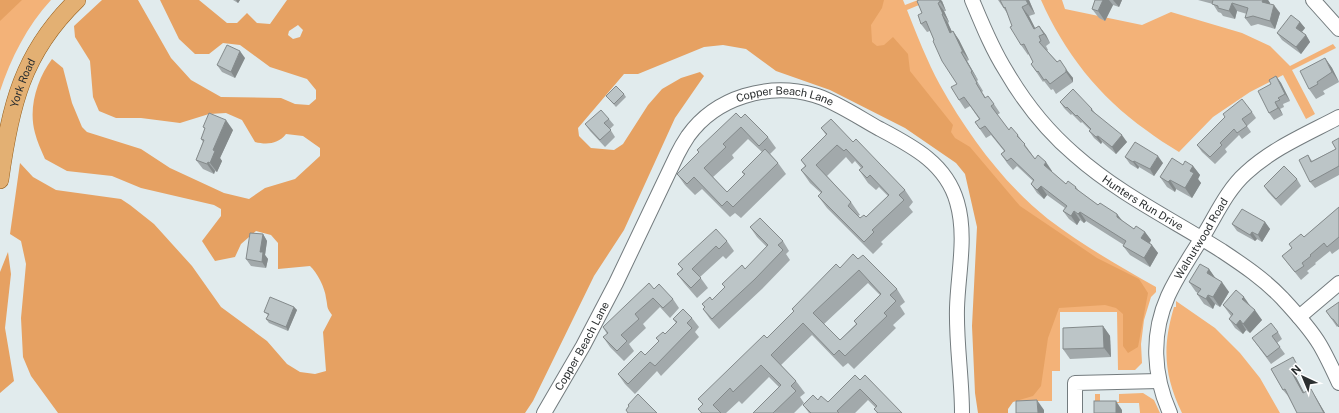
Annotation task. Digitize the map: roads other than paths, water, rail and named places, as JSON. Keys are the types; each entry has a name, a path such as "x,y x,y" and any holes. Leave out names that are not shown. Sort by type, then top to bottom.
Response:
{"main road":[{"name":"York Road","path":"0,180 11,114 25,72 46,34 76,0"}],"street":[{"name":"Hunters Run Drive","path":"972,0 1006,71 1029,105 1052,133 1074,155 1103,178 1202,238 1246,267 1265,282 1299,317 1319,344 1339,383"},
{"path":"1313,0 1339,29"},
{"name":"Copper Beach Lane","path":"544,413 583,346 616,283 677,155 688,136 705,118 724,104 742,96 765,90 789,90 815,95 921,152 934,164 947,180 957,202 962,225 957,307 962,413"},
{"name":"Walnutwood Road","path":"1170,413 1159,381 1156,340 1160,317 1179,274 1231,191 1244,174 1282,146 1339,117"},
{"path":"1299,317 1339,283"},
{"path":"1075,413 1075,383 1159,381"}]}
